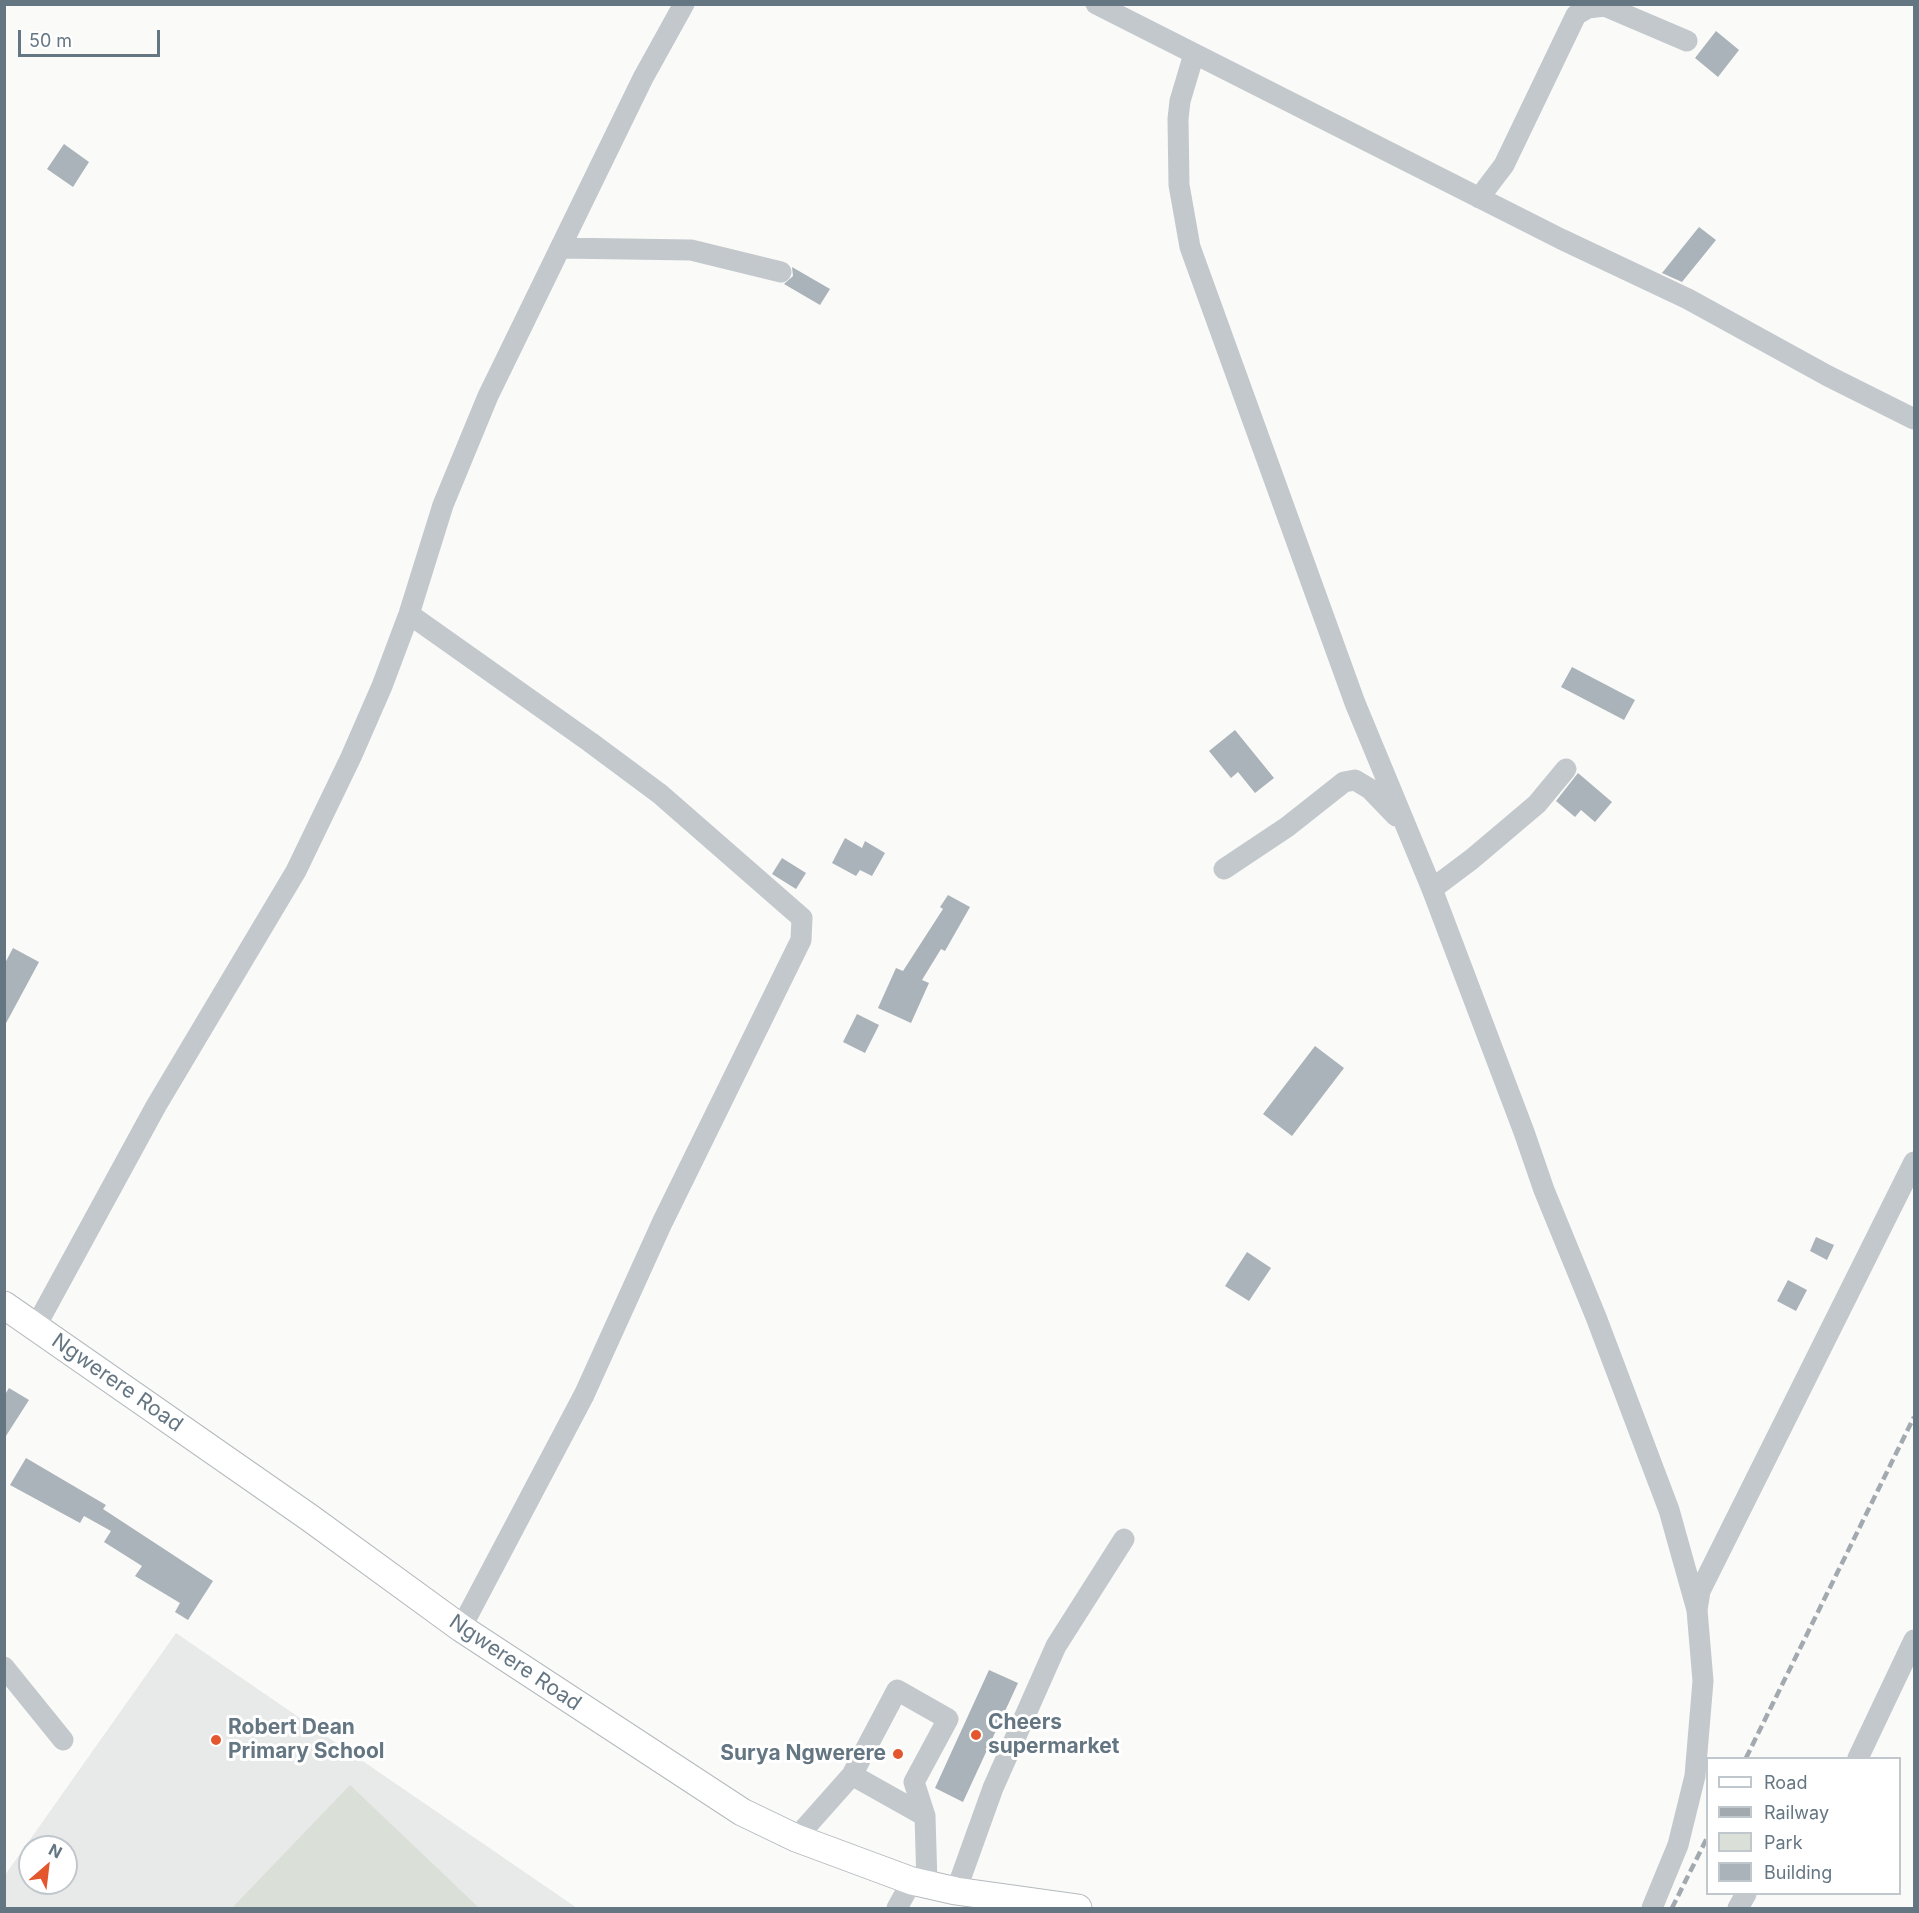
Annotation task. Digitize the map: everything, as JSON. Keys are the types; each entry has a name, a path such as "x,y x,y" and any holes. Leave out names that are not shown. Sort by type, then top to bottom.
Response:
{"main road":[{"name":"Ngwerere Road","path":"4,1305 310,1518 461,1628 742,1812 796,1838 919,1883 956,1891 1078,1908"}],"street":[{"path":"36,1326 156,1106 296,871 355,748 410,614 443,505 488,396 643,78 684,4"},
{"path":"1096,4 1479,198 1688,299 1828,376 1914,419"},
{"path":"1479,198 1504,165 1576,15 1588,8 1605,6 1687,41"},
{"path":"1194,54 1180,101 1178,118 1179,185 1190,247 1356,703 1432,889 1544,1190 1596,1317 1669,1510 1697,1610 1702,1681 1695,1776 1678,1845 1652,1908"},
{"path":"560,248 691,250 781,272"},
{"path":"410,614 660,794 802,918 801,940 662,1223 584,1395 461,1628"},
{"path":"1432,889 1530,811 1566,769"},
{"path":"1224,869 1287,827 1344,782 1355,780 1390,808 1409,833"},
{"path":"1697,1610 1700,1592 1914,1162"},
{"path":"956,1891 993,1788 1056,1646 1124,1539"},
{"path":"1858,1757 1914,1640"},
{"path":"4,1667 63,1740"},
{"path":"796,1838 852,1775 897,1690 948,1719 914,1782 925,1816 919,1883 897,1908"},
{"path":"852,1775 925,1816"}],"shaded area":[{"name":"Robert Dean Primary School","path":"176,1633 577,1908 5,1908 5,1875 18,1857 18,1895 78,1895 78,1835 33,1835"}],"green space":[{"path":"350,1785 479,1908 232,1908"}],"building":[{"path":"1716,31 1739,50 1718,77 1695,58"},
{"path":"64,144 89,162 73,187 47,169"},
{"path":"1699,227 1716,240 1682,282 1662,273"},
{"path":"792,267 830,289 820,305 784,284 793,276"},
{"path":"1572,667 1635,700 1624,720 1561,687"},
{"path":"1235,730 1274,778 1255,793 1238,772 1231,778 1209,751"},
{"path":"1578,773 1612,802 1595,822 1581,810 1575,817 1556,801"},
{"path":"845,838 862,848 865,841 885,853 872,876 860,870 856,876 832,863"},
{"path":"782,858 806,873 796,889 772,874"},
{"path":"948,895 970,907 945,951 941,949 922,980 929,983 911,1023 878,1008 896,968 903,971 943,909 940,907"},
{"path":"13,948 39,962 4,1027 4,965"},
{"path":"857,1014 879,1025 865,1053 843,1042"},
{"path":"1315,1046 1344,1068 1292,1136 1263,1114"},
{"path":"1816,1237 1834,1245 1827,1260 1810,1251"},
{"path":"1247,1252 1271,1268 1249,1301 1225,1286"},
{"path":"1788,1280 1807,1290 1796,1311 1777,1301"},
{"path":"9,1388 29,1400 4,1439 4,1396"},
{"path":"26,1458 106,1505 103,1509 213,1581 188,1620 175,1612 180,1603 135,1576 142,1566 104,1542 111,1531 84,1516 80,1523 10,1485"},
{"name":"Cheers supermarket","path":"989,1670 1018,1683 963,1802 935,1788"}],"railway":[{"path":"1746,1757 1914,1417"},
{"path":"1672,1908 1706,1840"}],"place":[{"name":"Cheers supermarket","path":"976,1735"},
{"name":"Robert Dean Primary School","path":"216,1740"},
{"name":"Surya Ngwerere","path":"898,1754"}]}
